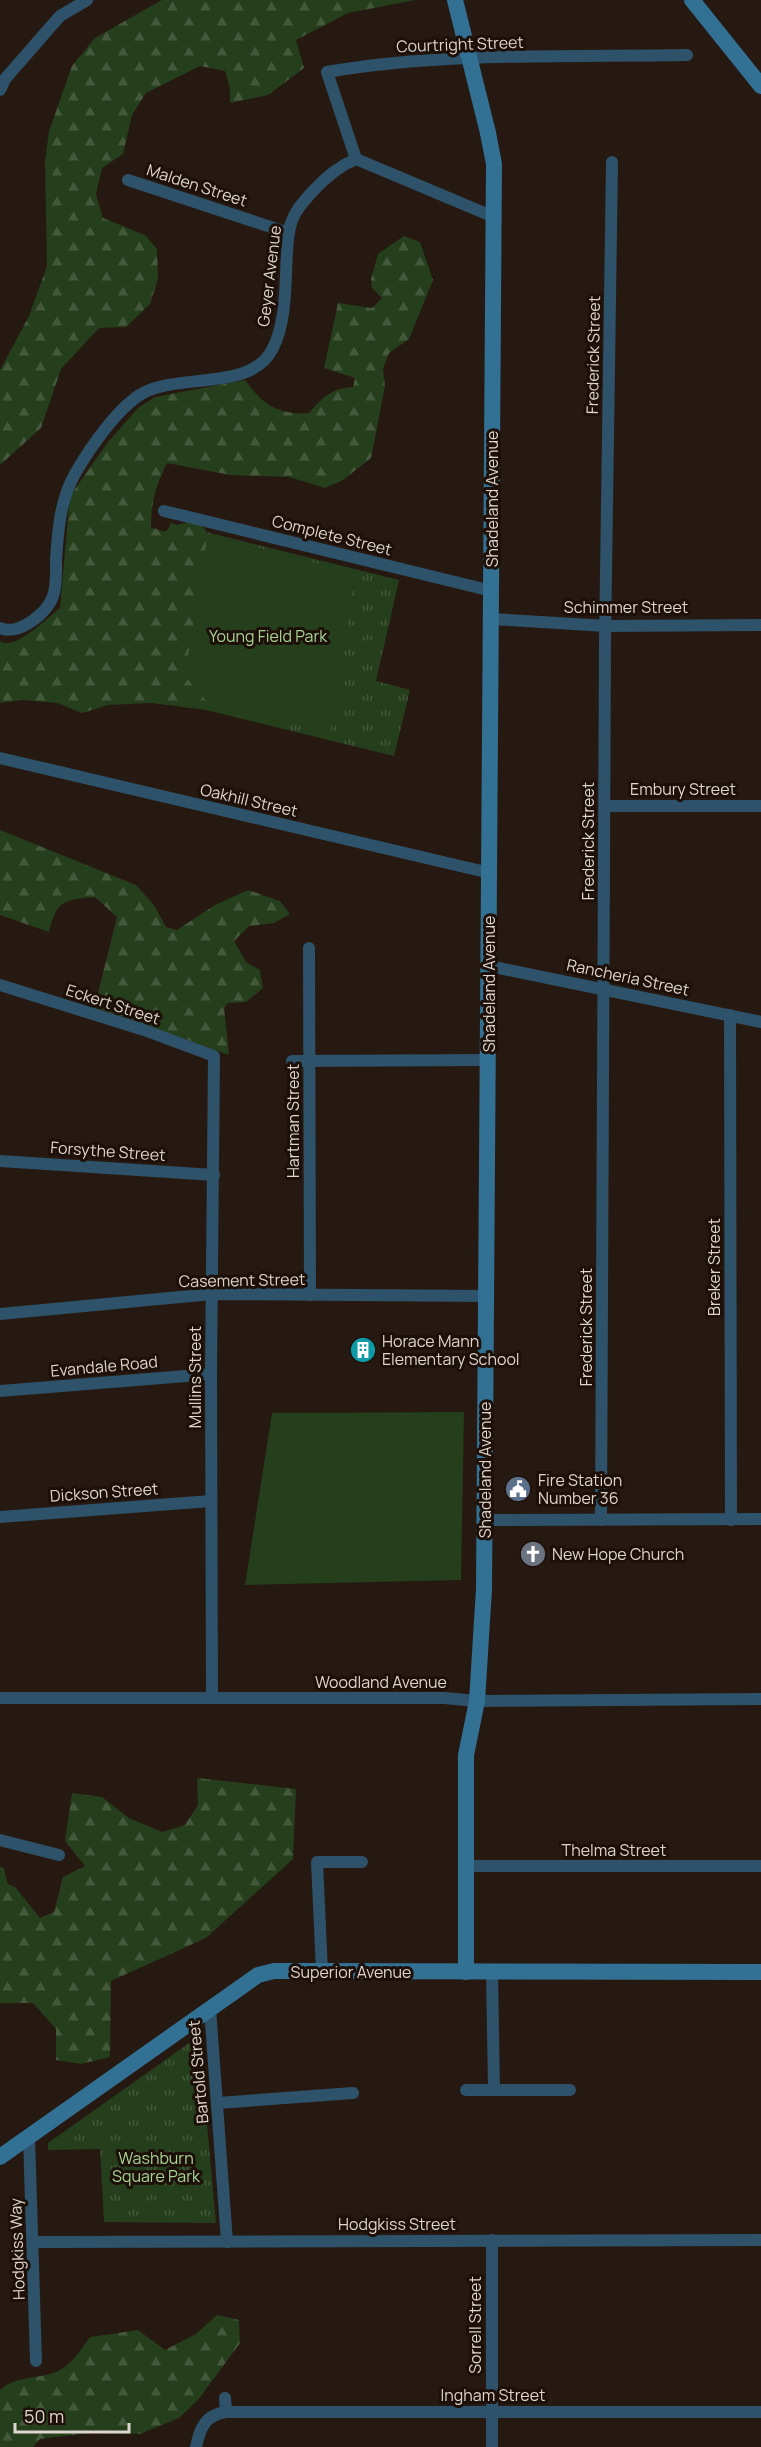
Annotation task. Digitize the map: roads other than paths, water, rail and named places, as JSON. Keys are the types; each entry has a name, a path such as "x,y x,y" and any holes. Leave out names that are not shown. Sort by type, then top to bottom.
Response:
{"street":[{"path":"0,90 5,79 60,16 87,0"},
{"name":"Shadeland Avenue","path":"455,0 494,164 484,1589 477,1701 466,1755 466,1972"},
{"path":"692,0 761,86"},
{"name":"Courtright Street","path":"356,159 327,72 363,66 453,58 687,55"},
{"path":"356,159 494,217"},
{"name":"Geyer Avenue","path":"0,628 11,632 20,629 49,603 55,588 60,515 68,488 87,455 131,401 156,387 250,372 264,362 278,336 283,313 289,232 293,217 319,184 343,165 356,159"},
{"name":"Frederick Street","path":"601,1520 604,806 612,162"},
{"name":"Malden Street","path":"128,180 289,232"},
{"name":"Complete Street","path":"164,511 492,591"},
{"name":"Schimmer Street","path":"492,619 606,626 761,625"},
{"name":"Oakhill Street","path":"0,758 490,873"},
{"name":"Embury Street","path":"604,806 761,806"},
{"name":"Hartman Street","path":"309,948 310,1295"},
{"name":"Rancheria Street","path":"489,966 761,1022"},
{"name":"Eckert Street","path":"0,986 144,1030 214,1056"},
{"name":"Breker Street","path":"730,1015 731,1520"},
{"name":"Mullins Street","path":"212,1698 211,1374 214,1056"},
{"path":"292,1061 488,1060"},
{"name":"Forsythe Street","path":"0,1161 214,1175"},
{"name":"Casement Street","path":"0,1314 212,1294 486,1296"},
{"name":"Evandale Road","path":"0,1391 211,1374"},
{"name":"Dickson Street","path":"0,1517 211,1501"},
{"path":"484,1520 761,1520"},
{"name":"Woodland Avenue","path":"0,1698 444,1698 477,1701 761,1699"},
{"path":"0,1840 59,1855"},
{"path":"322,1971 317,1862 362,1862"},
{"name":"Thelma Street","path":"466,1866 761,1866"},
{"name":"Superior Avenue","path":"0,2157 258,1975 274,1971 761,1972"},
{"path":"492,1973 494,2090"},
{"name":"Bartold Street","path":"210,2008 227,2242"},
{"path":"466,2090 570,2090"},
{"path":"218,2103 352,2093"},
{"name":"Hodgkiss Way","path":"29,2137 36,2361"},
{"name":"Sorrell Street","path":"492,2240 492,2447"},
{"name":"Hodgkiss Street","path":"34,2242 761,2240"},
{"path":"196,2447 202,2425 208,2418 226,2412 225,2398"},
{"name":"Ingham Street","path":"226,2412 761,2412"}],"place":[{"name":"Horace Mann Elementary School","path":"363,1350"},
{"name":"Fire Station Number 36","path":"518,1489"},
{"name":"New Hope Church","path":"533,1554"}],"park label":[{"name":"Young Field Park","path":"268,636"},
{"name":"Washburn Square Park","path":"156,2167"}]}
